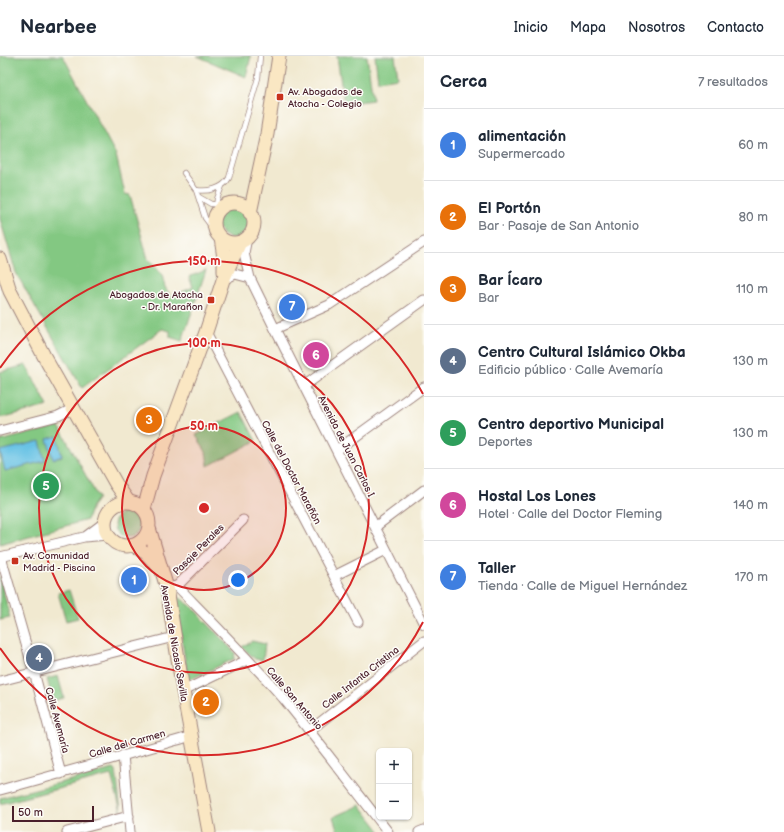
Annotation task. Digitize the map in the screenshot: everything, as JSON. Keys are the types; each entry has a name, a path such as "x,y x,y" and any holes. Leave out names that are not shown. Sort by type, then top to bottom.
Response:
{"main road":[{"path":"250,213 267,134 279,56"},
{"path":"224,280 224,258 219,236 215,228 224,208 257,177"},
{"path":"135,504 153,476 224,280 243,240 252,230 252,217 250,213 242,206 224,208"},
{"path":"219,236 230,243 243,240"},
{"path":"0,259 10,291 44,358 74,408 116,484 149,518 149,528 144,539 133,545 119,545 112,541 105,529 106,515 115,505 116,484"},
{"path":"115,505 135,504"},
{"name":"Avenida de Nicasio Sevilla","path":"149,528 162,571"},
{"name":"Avenida de Nicasio Sevilla","path":"133,545 146,553 162,571 172,587 174,637 209,832"}],"street":[{"name":"Avenida de Juan Carlos I","path":"243,240 244,253 250,278 424,624"},
{"path":"275,330 329,305 424,242"},
{"path":"224,280 235,274 250,278"},
{"path":"304,386 424,300"},
{"name":"Calle del Doctor Marañón","path":"206,332 358,622"},
{"path":"337,450 424,387"},
{"path":"0,431 58,416 74,408"},
{"path":"375,527 424,490"},
{"name":"Pasaje Perales","path":"172,587 243,520"},
{"path":"84,537 105,522"},
{"path":"1,557 84,537 108,535"},
{"path":"334,576 386,550"},
{"name":"Calle Avemaría","path":"1,557 61,774"},
{"name":"Calle San Antonio","path":"172,587 247,660 310,731 388,832"},
{"path":"0,681 174,637"},
{"name":"Calle Infanta Cristina","path":"310,731 424,641"},
{"path":"183,691 247,660"},
{"name":"Calle del Carmen","path":"0,790 192,736"},
{"path":"123,755 130,832"},
{"path":"67,832 129,816"},
{"path":"420,832 424,830"}],"lane":[{"path":"224,208 217,199 222,186 229,178 258,78 260,56"},
{"path":"184,173 196,190 205,218 219,236"},
{"path":"196,190 203,191 222,186"},
{"path":"199,197 208,203 224,208"}],"green space":[{"path":"0,56 63,56 116,155 125,194 130,195 148,259 162,275 165,287 171,297 193,287 189,277 206,270 182,341 170,337 170,331 162,329 82,388 16,273 0,219"},
{"path":"197,56 251,56 246,77"},
{"path":"337,56 367,56 373,100 344,104"},
{"path":"375,56 395,56 398,78 378,81"},
{"path":"233,208 243,213 248,223 243,233 233,238 223,233 218,223 223,213"},
{"path":"26,365 48,406 0,418 0,372"},
{"path":"241,412 256,441 208,466 206,452 196,435"},
{"path":"59,426 98,498 92,506 87,520 0,544 0,441"},
{"path":"127,512 136,516 140,525 136,534 127,538 118,534 114,525 118,516"},
{"path":"0,576 10,618 0,620"},
{"path":"69,590 78,618 66,621 58,593"},
{"path":"175,598 180,598 191,606 235,653 234,659 191,679 188,678"},
{"path":"252,641 265,644 263,660 255,659 242,647"},
{"path":"58,676 64,698 53,701 47,679"},
{"path":"114,769 116,771 121,811 111,775 0,804 0,798"},
{"path":"360,805 381,832 338,832 333,817"}],"water":[{"path":"57,436 62,456 53,459 47,439"},
{"path":"40,441 45,461 5,471 0,451"}],"place":[{"name":"Av. Abogados de Atocha - Colegio","path":"280,97"},
{"name":"Abogados de Atocha - Dr. Marañon","path":"211,300"},
{"name":"Taller","path":"292,307"},
{"name":"Hostal Los Lones","path":"316,355"},
{"name":"Bar Ícaro","path":"149,420"},
{"name":"Centro deportivo Municipal","path":"46,486"},
{"name":"Av. Comunidad Madrid - Piscina","path":"15,561"},
{"name":"alimentación","path":"134,580"},
{"name":"Centro Cultural Islámico Okba","path":"39,658"},
{"name":"El Portón","path":"206,702"}]}
